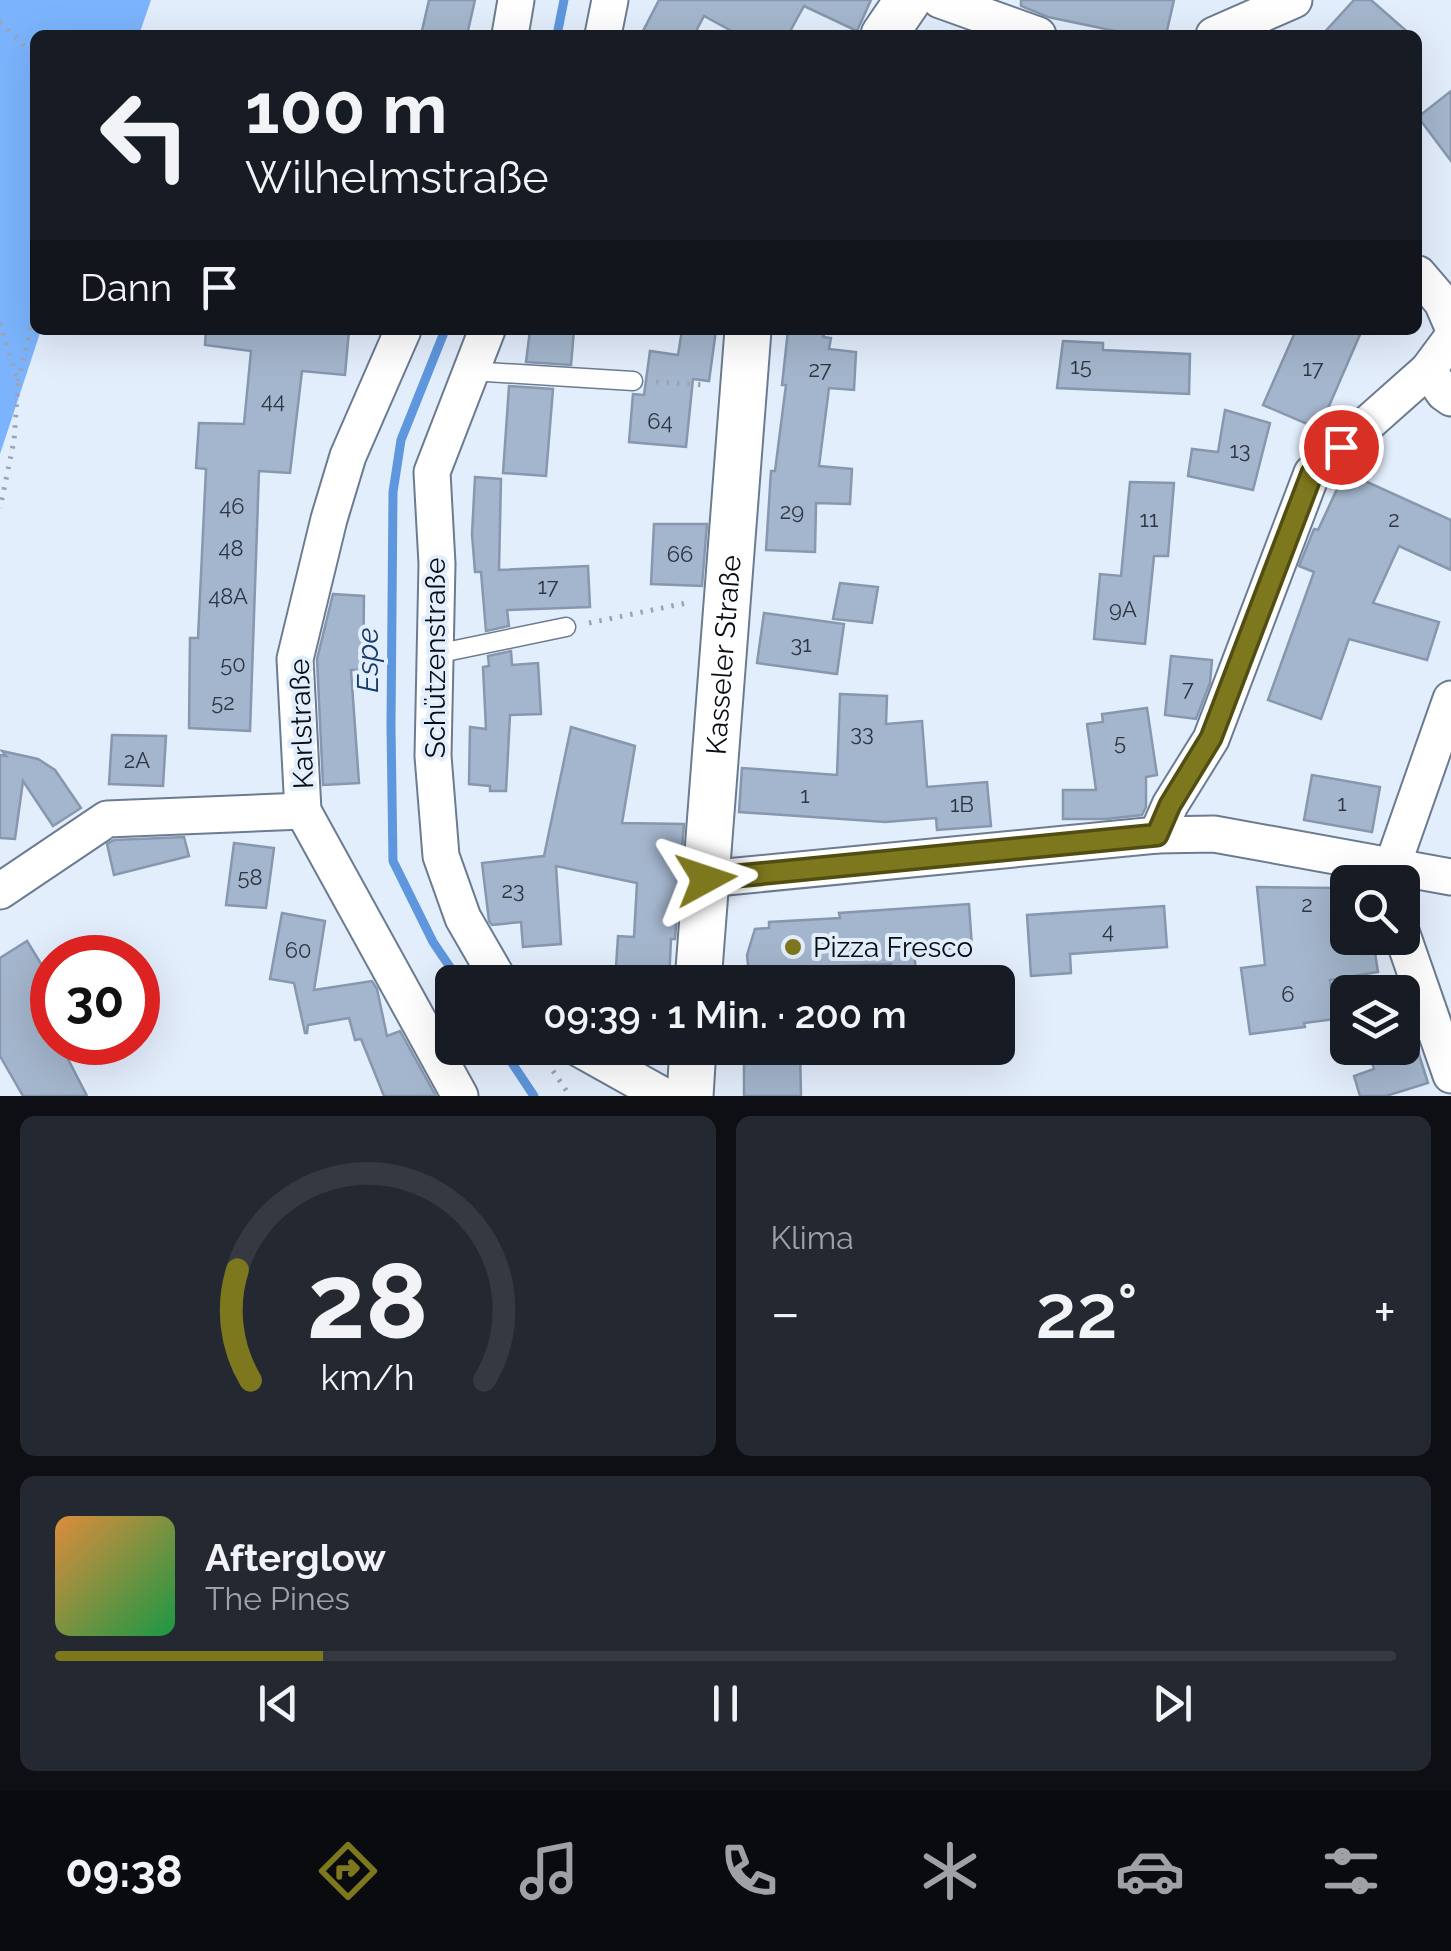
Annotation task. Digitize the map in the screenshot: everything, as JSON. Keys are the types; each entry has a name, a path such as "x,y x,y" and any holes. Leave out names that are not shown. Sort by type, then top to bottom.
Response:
{"street":[{"path":"511,30 516,0"},
{"path":"604,30 610,0"},
{"path":"887,30 908,0"},
{"path":"940,0 1024,30"},
{"path":"1225,30 1294,0"},
{"path":"1422,279 1442,302 1451,323"},
{"name":"Karlstraße","path":"402,335 348,456 295,660 304,812 460,1096"},
{"name":"Schützenstraße","path":"485,335 432,472 437,564 433,756 441,856 463,918 490,965"},
{"name":"Kasseler Straße","path":"699,965 747,335"},
{"path":"1157,835 1170,805 1211,738 1312,473 1428,370 1451,339"},
{"path":"1428,370 1451,398"},
{"path":"1396,865 1451,699"},
{"path":"0,891 107,819 304,812"},
{"path":"706,879 1157,835 1214,834 1349,865"},
{"path":"1420,876 1451,877"},
{"path":"1409,955 1451,1076"},
{"path":"608,1065 664,1096"},
{"path":"690,1096 692,1065"}],"lane":[{"path":"470,371 634,380"},
{"path":"436,654 566,627"}],"path":[{"path":"0,22 30,51"},
{"path":"0,323 18,383"},
{"path":"0,508 14,440 18,383 30,330"},
{"path":"634,380 742,388"},
{"path":"566,627 728,595"}],"shaded area":[{"path":"0,0 151,0 141,30 30,30 30,335 39,335 0,454"}],"building":[{"path":"429,0 475,0 468,30 422,30"},
{"path":"659,0 871,0 857,30 804,6 791,30 730,30 704,16 697,30 644,30"},
{"path":"1021,0 1174,0 1167,30 1110,30 1048,17 1021,6"},
{"path":"1354,0 1371,0 1405,30 1327,30"},
{"path":"1451,91 1451,161 1422,122 1422,114"},
{"path":"206,335 349,335 345,375 302,371 290,473 259,471 250,731 189,728 190,638 198,638 206,469 196,468 199,423 244,424 251,351 205,345"},
{"path":"529,335 574,335 571,365 526,362"},
{"path":"681,335 715,335 709,381 693,379 686,447 629,442 633,394 644,395 650,351 678,355"},
{"path":"787,335 824,335 831,338 829,349 856,352 854,390 829,388 819,466 852,469 850,504 816,503 815,552 766,550 771,471 775,471 786,385 782,385"},
{"path":"1294,335 1360,335 1319,429 1263,405"},
{"path":"1063,341 1103,343 1103,350 1190,354 1189,394 1057,388"},
{"path":"509,386 553,389 546,476 503,473"},
{"path":"1225,410 1270,423 1253,490 1188,476 1192,449 1218,452"},
{"path":"1345,472 1451,520 1451,570 1399,546 1373,603 1439,622 1427,660 1349,639 1321,719 1268,700 1314,572 1299,566"},
{"path":"475,477 501,479 499,570 588,566 590,607 507,610 509,626 486,631 481,572 475,572 472,534"},
{"path":"1130,482 1174,483 1168,556 1154,556 1145,644 1094,639 1100,574 1121,576"},
{"path":"654,524 707,524 702,586 651,584"},
{"path":"840,583 878,587 872,623 833,619"},
{"path":"333,594 364,596 363,670 351,670 359,783 323,785 317,659"},
{"path":"764,613 844,624 837,674 757,663"},
{"path":"511,651 512,665 538,663 541,714 510,715 506,791 490,791 490,786 469,784 470,727 486,729 483,667 489,666 488,656"},
{"path":"1171,656 1212,660 1210,683 1196,719 1165,715"},
{"path":"840,694 887,696 886,724 922,721 927,787 987,782 991,826 937,830 936,818 885,822 739,812 742,768 837,775"},
{"path":"1147,708 1157,775 1146,777 1146,807 1142,815 1063,819 1063,790 1096,790 1087,724 1103,722 1102,714"},
{"path":"571,727 635,746 622,823 684,824 670,965 616,965 618,936 634,937 637,883 556,866 561,944 523,947 521,922 492,925 482,863 544,856"},
{"path":"112,735 166,736 163,786 109,784"},
{"path":"2,751 38,759 55,770 81,808 53,826 23,781 15,839 0,838 0,755 6,756"},
{"path":"1312,775 1380,787 1372,832 1304,820"},
{"path":"184,837 189,856 114,875 107,844 114,840"},
{"path":"234,843 274,848 266,908 226,905"},
{"path":"1257,887 1330,888 1330,955 1375,955 1378,972 1330,975 1330,1020 1250,1034 1241,968 1265,965"},
{"path":"969,904 972,947 914,951 915,965 748,965 755,929 769,928 769,922 840,918 839,913"},
{"path":"1164,906 1167,947 1070,954 1071,973 1031,976 1027,915"},
{"path":"282,913 325,921 314,990 372,981 387,1036 400,1031 436,1096 384,1096 361,1039 355,1040 349,1018 308,1025 305,1033 294,983 270,979"},
{"path":"27,941 30,1065 71,1065 87,1096 23,1096 0,1056 0,958"},
{"path":"1420,1058 1428,1083 1386,1096 1360,1096 1354,1076 1374,1069 1373,1065 1420,1065"},
{"path":"744,1065 800,1065 801,1096 744,1096"}],"waterway":[{"name":"Espe","path":"558,30 564,0"},
{"name":"Espe","path":"443,335 401,440 393,492 391,727 393,861 449,965"},
{"name":"Espe","path":"513,1065 534,1096"}],"place":[{"name":"Pizza Fresco","path":"793,947"}],"route":[{"path":"706,879 1157,835 1170,805 1211,738 1312,473 1341,447"}]}
